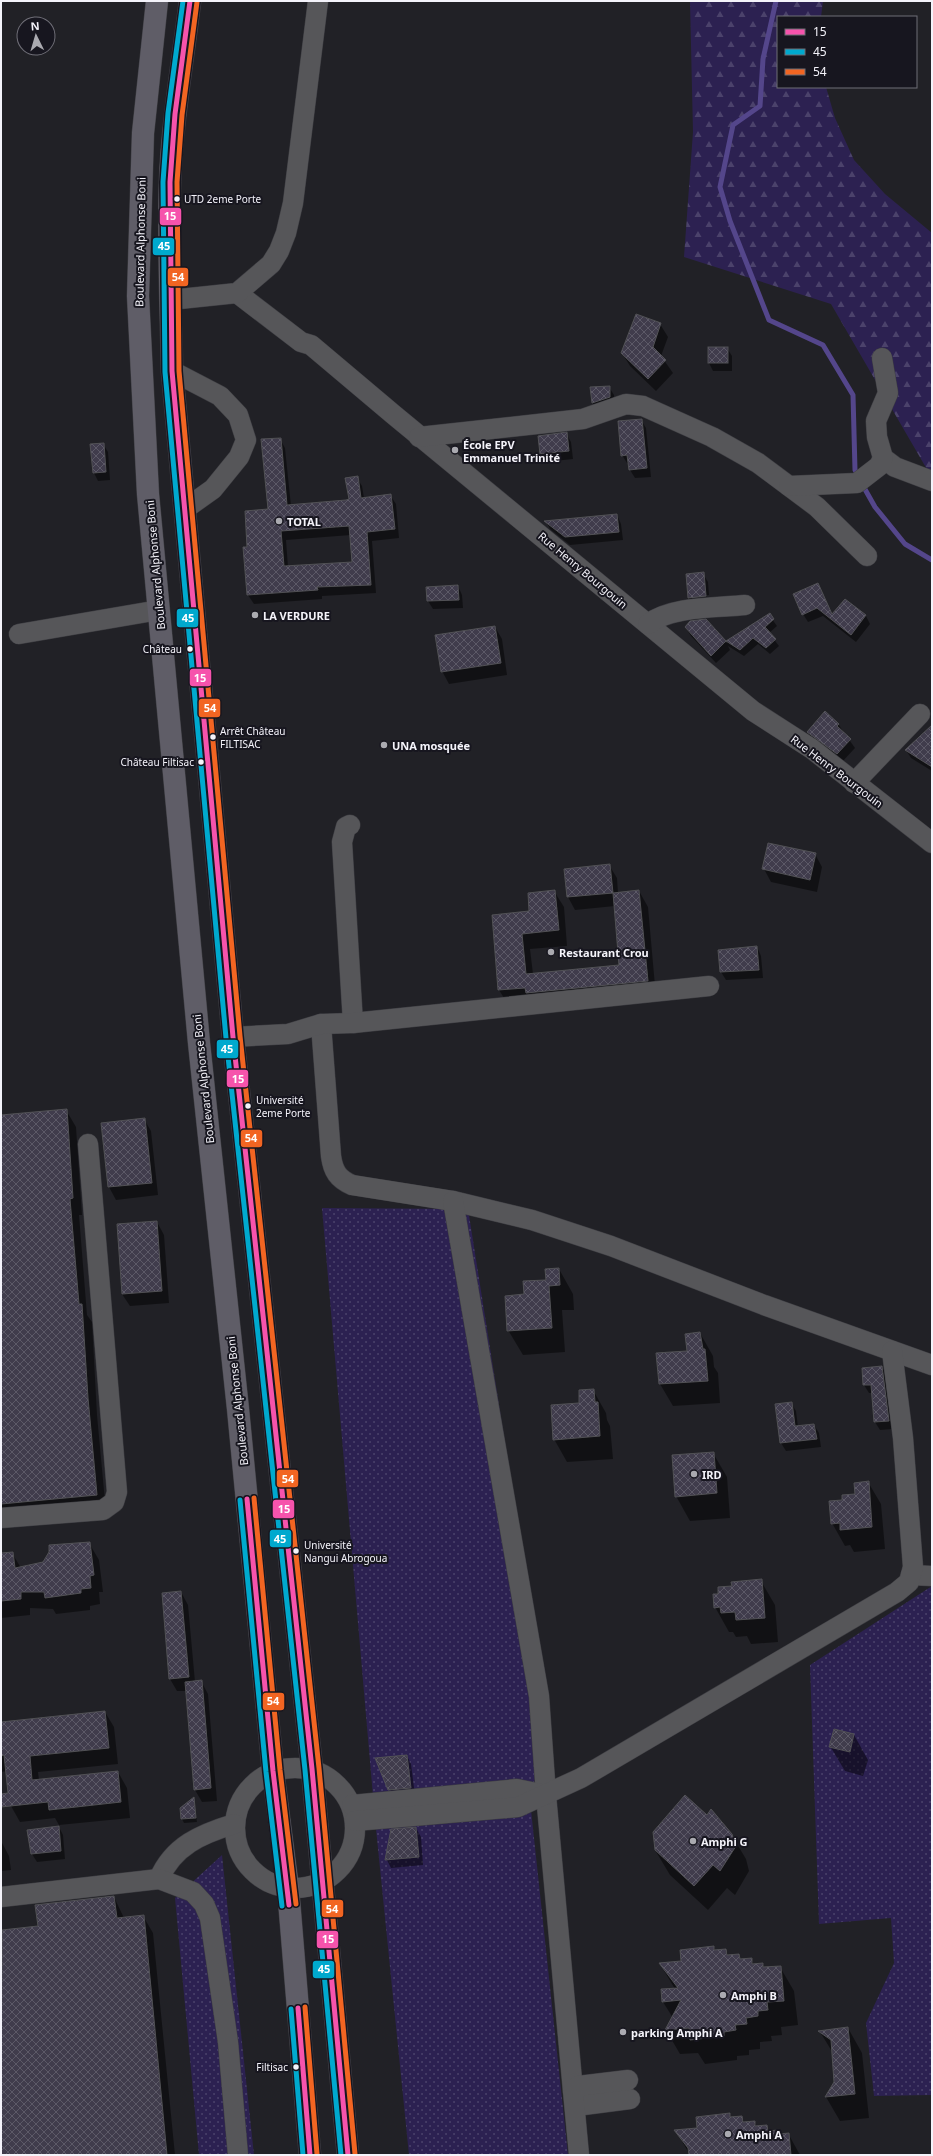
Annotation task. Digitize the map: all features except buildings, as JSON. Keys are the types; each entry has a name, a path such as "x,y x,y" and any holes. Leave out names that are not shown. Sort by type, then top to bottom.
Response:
{"main road":[{"name":"Boulevard Alphonse Boni","path":"157,1 143,133 138,296 148,494 200,1051 238,1409 273,1771 288,1888 310,2155"},
{"path":"190,1 179,84 170,181 170,300 172,371 234,1037 312,1769 321,1883 348,2155"}],"street":[{"path":"170,300 237,293 270,264 286,233 293,203 318,1"},
{"name":"Rue Henry Bourgouin","path":"237,293 301,342 311,345 419,437 754,711 812,749 932,843"},
{"path":"881,462 876,421 888,392 882,358"},
{"path":"172,371 220,396 238,415 246,440 239,457 213,489 185,509"},
{"path":"419,437 583,419 626,404 643,406 712,437 758,463 818,507 867,556"},
{"path":"789,486 857,483 881,462"},
{"path":"881,462 932,481"},
{"path":"648,624 657,616 745,604"},
{"path":"19,634 159,610"},
{"path":"854,783 920,714"},
{"path":"350,825 346,827 342,842 353,1023"},
{"path":"234,1037 288,1034 321,1024 353,1023 709,986"},
{"path":"321,1024 331,1156 336,1174 342,1180 352,1185 453,1201 532,1220 611,1246 764,1305 932,1365"},
{"path":"1,1518 103,1510 114,1502 117,1492 88,1144"},
{"path":"453,1201 539,1696 546,1795 575,2098 579,2155"},
{"path":"354,1813 518,1807 581,1778 897,1592 909,1582 913,1567 903,1438 892,1351"},
{"path":"911,1575 932,1576"},
{"path":"292,1767 312,1769 333,1781 342,1789 354,1813 355,1842 348,1859 336,1873 321,1883 305,1888 288,1888 266,1881 248,1866 237,1846 234,1824 240,1802 253,1783 273,1771 292,1767"},
{"path":"159,1879 165,1866 178,1850 192,1840 234,1824"},
{"path":"1,1897 159,1879 193,1892 204,1904 210,1918 228,2042 238,2155"},
{"path":"575,2098 578,2086 628,2080"},
{"path":"575,2098 630,2099"}],"green space":[{"path":"690,1 823,1 821,16 777,16 777,88 826,88 835,118 854,160 885,194 932,233 932,478 831,304 684,257 693,132"},
{"path":"322,1208 468,1209 545,1695 531,1810 568,2155 409,2155 375,1819"},
{"path":"932,1586 932,2095 874,2096 866,2023 894,1963 891,1918 819,1924 810,1665"},
{"path":"222,1855 254,2155 199,2155 175,1898"}],"waterway":[{"path":"776,1 763,59 760,106 733,125 720,187 730,221 769,320 823,345 853,395 855,470 859,476"},
{"path":"862,484 875,507 905,544 932,560"}],"transit line":[{"name":"45","path":"183,1 168,113 163,182 165,372 226,1038 305,1770 341,2155"},
{"name":"15","path":"190,1 175,114 170,182 172,371 233,1037 312,1769 348,2155"},
{"name":"54","path":"197,2 182,115 177,182 179,371 240,1036 319,1768 355,2154"},
{"name":"54","path":"254,1498 280,1770 296,1904"},
{"name":"15","path":"247,1499 273,1771 289,1905"},
{"name":"45","path":"240,1500 266,1772 282,1906"},
{"name":"54","path":"305,2007 317,2154"},
{"name":"15","path":"298,2008 310,2155"},
{"name":"45","path":"291,2009 303,2155"}],"place":[{"name":"UTD 2eme Porte","path":"177,199"},
{"name":"École EPV Emmanuel Trinité","path":"455,450"},
{"name":"TOTAL","path":"279,521"},
{"name":"LA VERDURE","path":"255,615"},
{"name":"Château","path":"190,649"},
{"name":"Arrêt Château FILTISAC","path":"213,737"},
{"name":"UNA mosquée","path":"384,745"},
{"name":"Château Filtisac","path":"201,762"},
{"name":"Restaurant Crou","path":"551,952"},
{"name":"Université 2eme Porte","path":"248,1106"},
{"name":"IRD","path":"694,1474"},
{"name":"Université Nangui Abrogoua","path":"296,1551"},
{"name":"Amphi G","path":"693,1841"},
{"name":"Amphi B","path":"723,1995"},
{"name":"parking Amphi A","path":"623,2032"},
{"name":"Filtisac","path":"296,2067"},
{"name":"Amphi A","path":"728,2134"}]}
